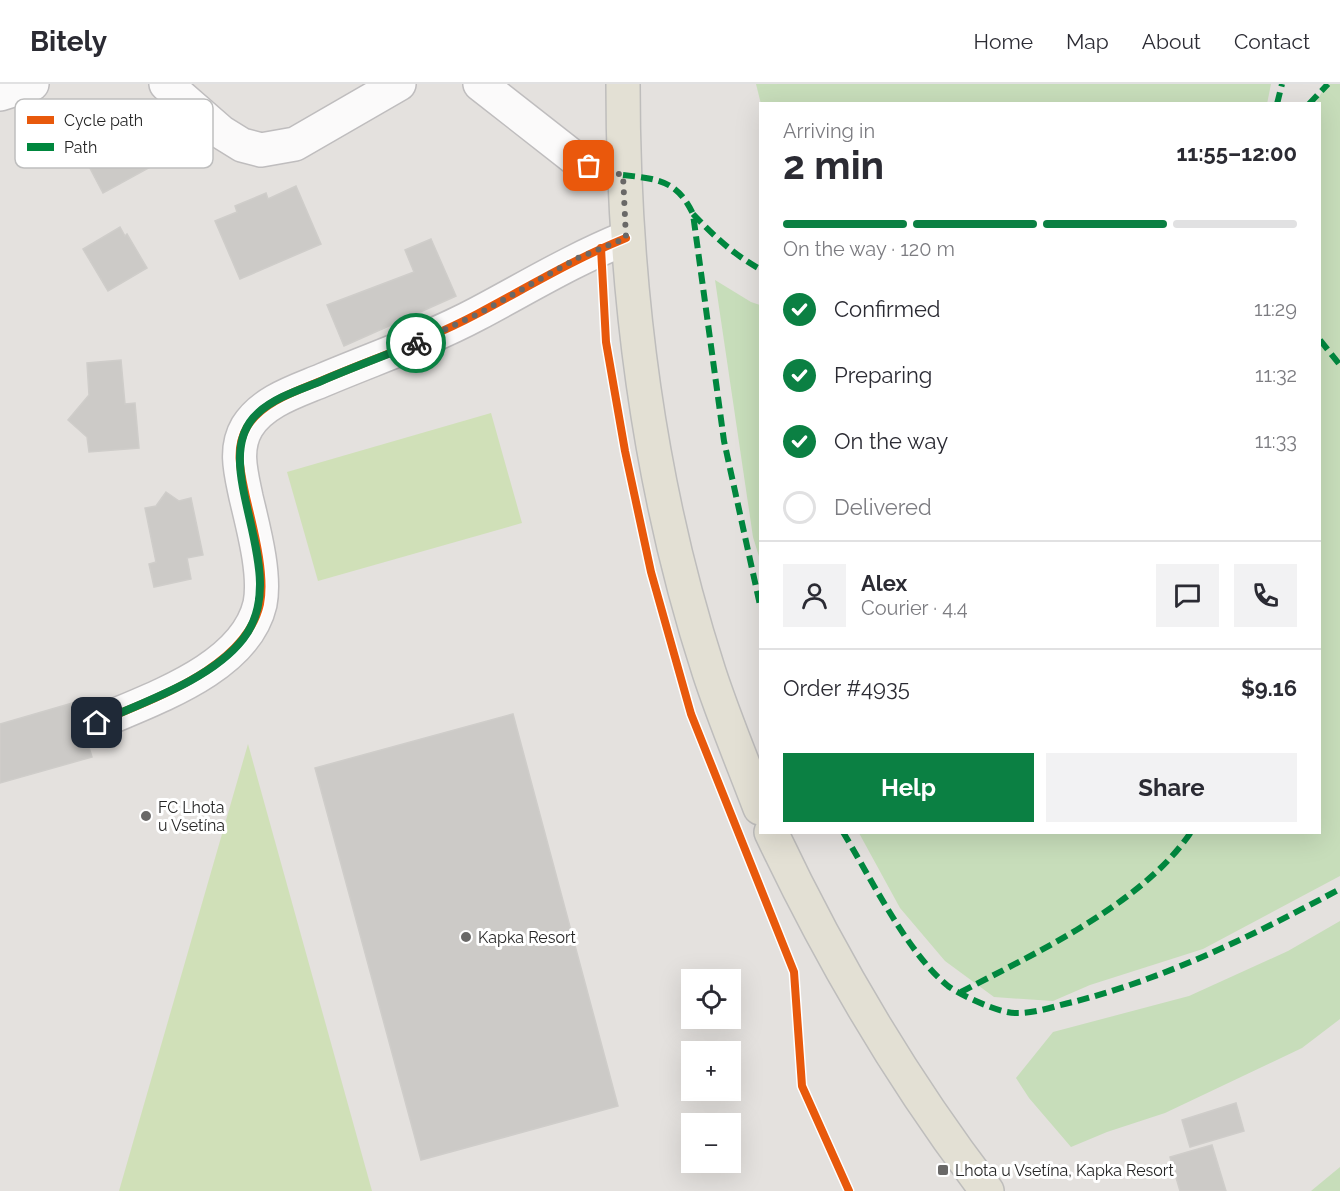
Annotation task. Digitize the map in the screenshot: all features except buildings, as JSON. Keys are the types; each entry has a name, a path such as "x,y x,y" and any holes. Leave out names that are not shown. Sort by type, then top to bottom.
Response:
{"main road":[{"path":"623,84 626,238 648,420 664,504 709,671 759,805"},
{"path":"772,834 801,895 887,1048 941,1131 987,1191"}],"street":[{"path":"0,94 32,84"},
{"path":"166,84 183,99"},
{"path":"213,125 242,145 261,150 295,144 399,84"},
{"path":"480,84 577,159 589,166 623,175"},
{"path":"97,723 185,683 217,663 242,640 253,623 260,604 261,582 239,465 240,445 247,427 258,413 287,395 428,338 478,314 578,258 626,238"}],"green space":[{"path":"756,84 1271,84 1267,102 760,102"},
{"path":"1326,84 1340,84 1340,876 1203,949 1090,985 1053,1001 994,997 945,961 900,908 860,834 1321,834 1321,102 1317,102"},
{"path":"715,280 759,305 759,557 753,537"},
{"path":"491,413 522,523 318,581 287,472"},
{"path":"248,744 372,1191 119,1191"},
{"path":"1340,921 1340,1019 1302,1048 1165,1113 1107,1132 1071,1147 1029,1098 1016,1078 1053,1032 1189,996 1288,951"},
{"path":"1340,1167 1340,1191 1311,1191"}],"marked path":[{"path":"1278,102 1282,84"},
{"path":"1311,102 1328,84"},
{"path":"623,175 665,183 680,194 693,214 724,441 759,600"},
{"path":"693,214 724,244 759,268"},
{"path":"1321,341 1340,365"},
{"path":"844,834 904,935 933,972 961,994 1008,1012 1022,1013 1044,1009 1142,981 1243,939 1340,889"},
{"path":"961,992 1054,943 1117,904 1170,858 1189,834"}],"cycle path":[{"path":"97,723 193,679 236,647 251,627 260,604 261,579 258,551 242,479 240,452 247,427 262,410 292,393 420,341 626,238"},
{"path":"601,248 606,342 625,451 651,572 691,714 794,972 802,1086 849,1191"}],"way so far":[{"path":"416,343 478,314 578,258 626,238 623,175 589,166"}],"place":[{"name":"FC Lhota u Vsetína","path":"146,816"},
{"name":"Kapka Resort","path":"466,937"},
{"name":"Lhota u Vsetína, Kapka Resort","path":"943,1170"}],"route":[{"path":"97,723 185,683 217,663 242,640 253,623 260,604 261,582 249,507 239,465 240,445 247,427 258,413 287,395 416,343"}]}
